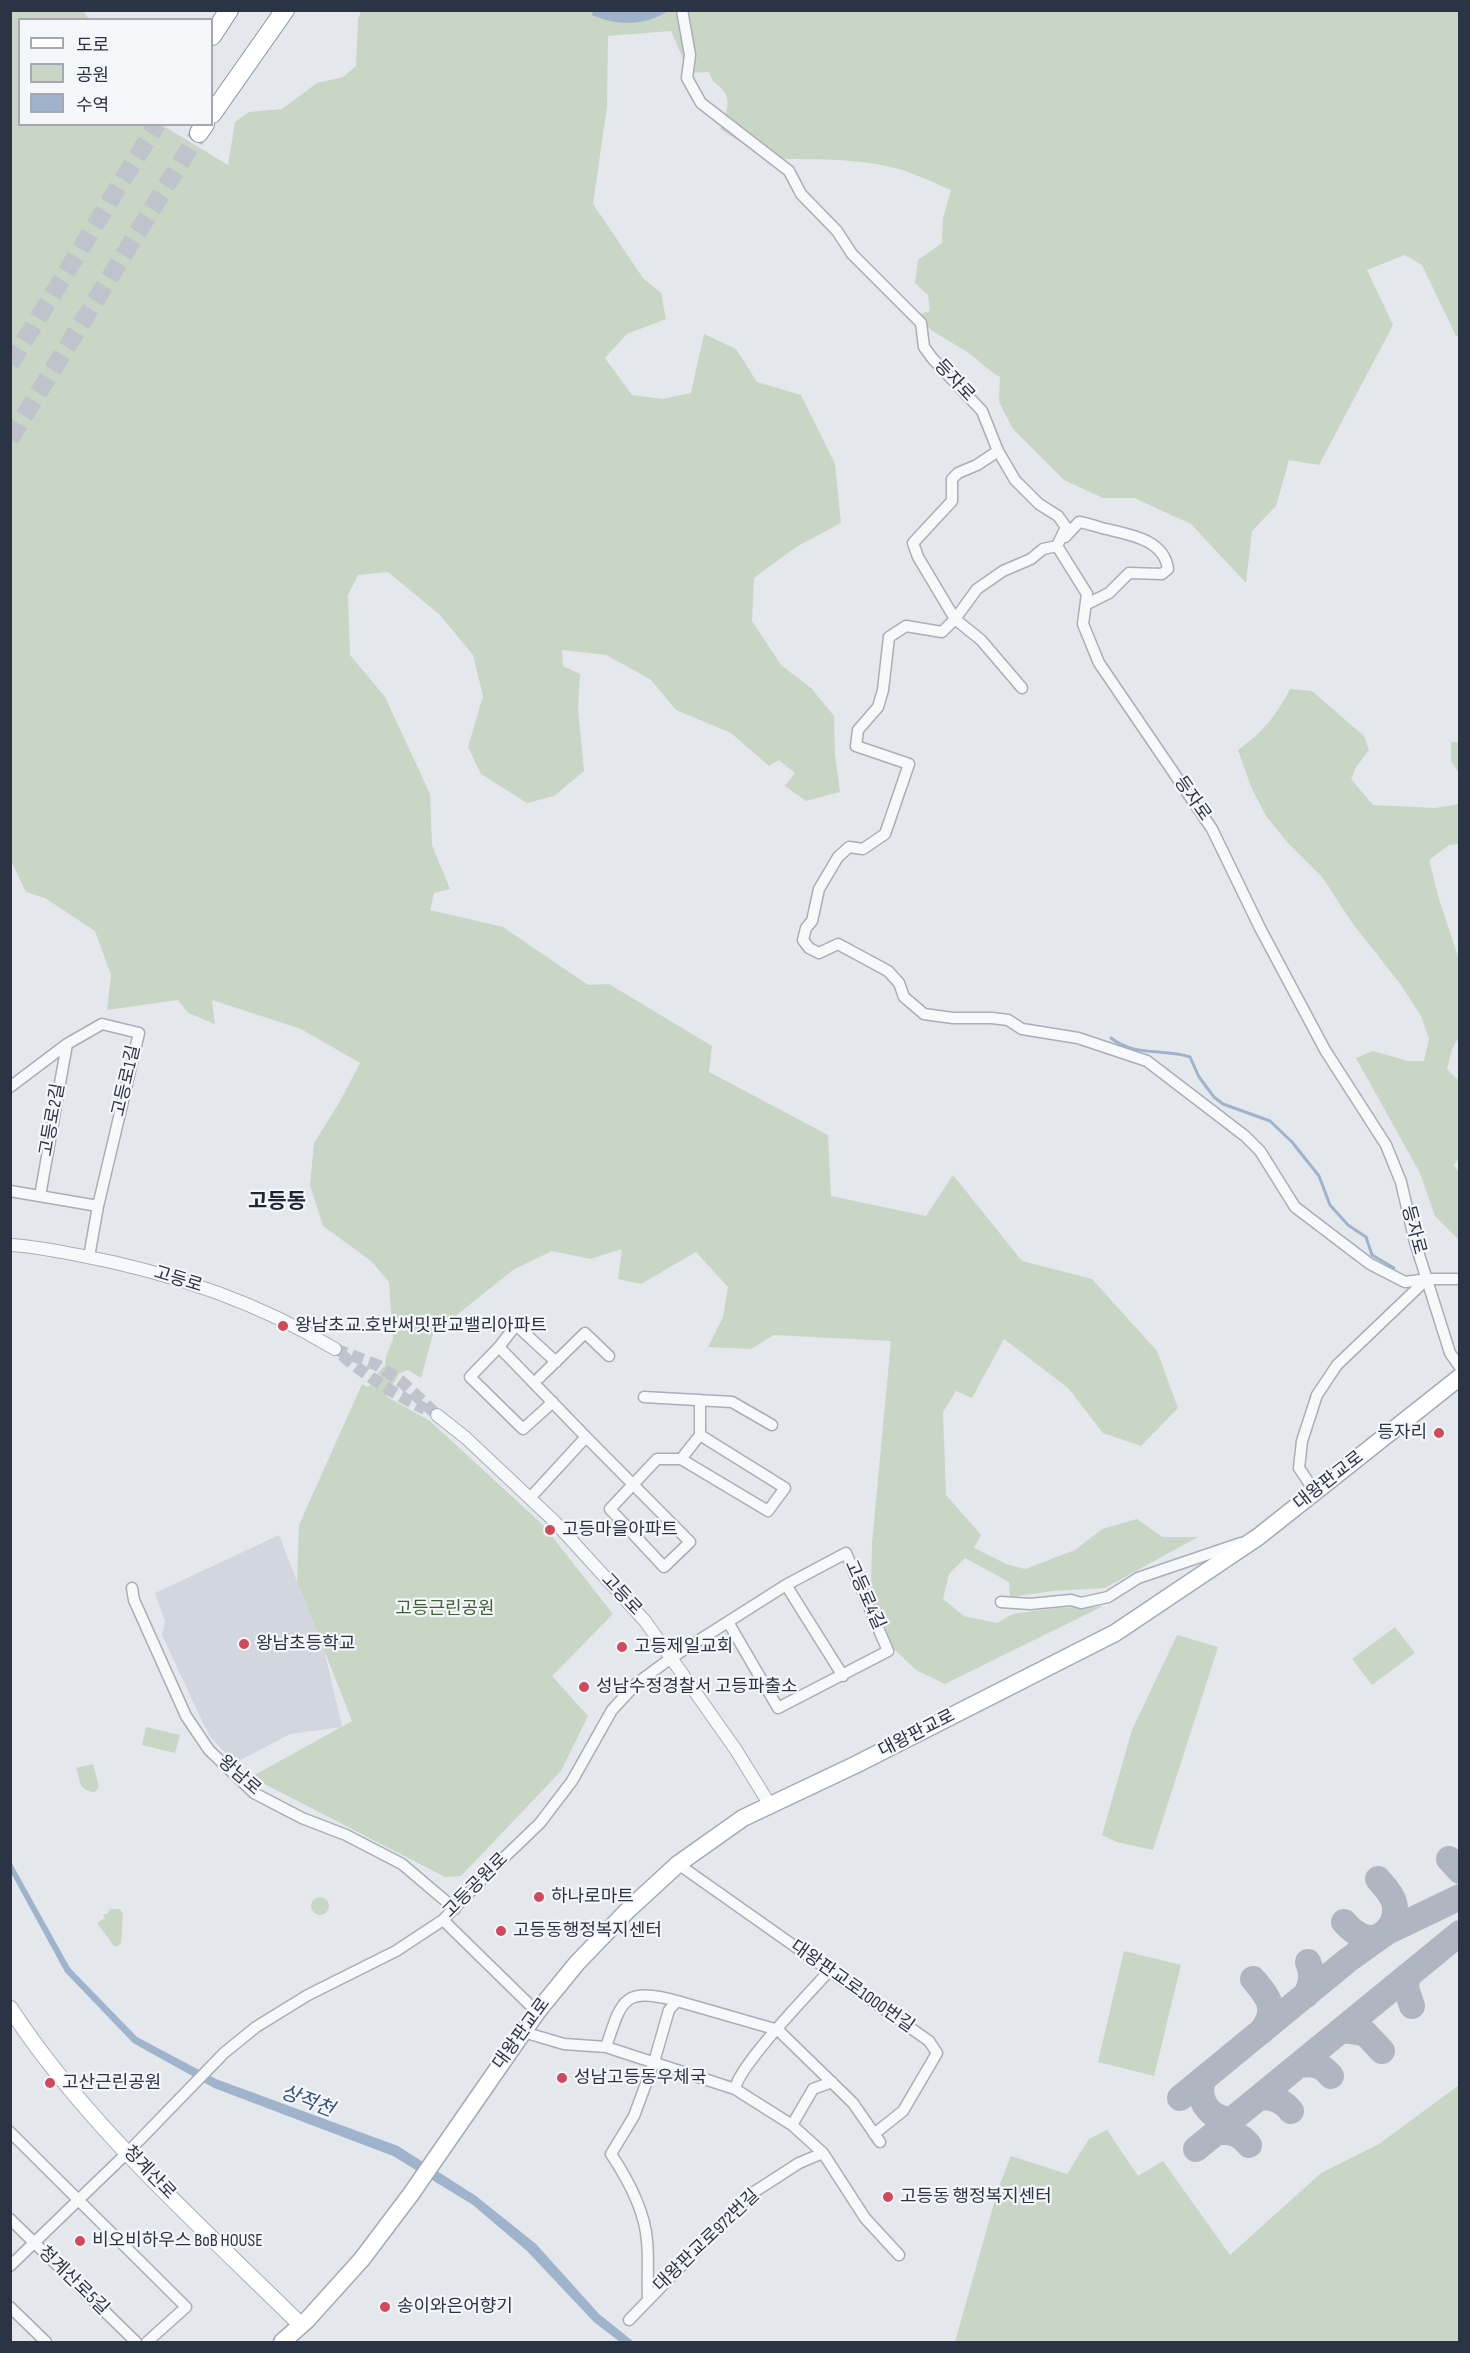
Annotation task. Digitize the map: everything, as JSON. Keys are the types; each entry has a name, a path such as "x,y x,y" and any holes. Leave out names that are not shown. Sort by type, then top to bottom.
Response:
{"highway":[{"path":"213,34 229,10"},
{"path":"213,113 285,10"}],"main road":[{"name":"대왕판교로","path":"301,2325 362,2259 415,2188 537,2012 577,1962 628,1910 678,1864 742,1818 855,1765 1115,1633 1258,1537 1460,1377"},
{"name":"청계산로","path":"12,2015 104,2127 301,2325"},
{"path":"282,2343 301,2325"}],"street":[{"name":"등자로","path":"682,10 690,55 687,78 701,103 789,171 801,194 837,231 852,254 921,323 924,347 982,411 998,450 1015,480 1039,504 1058,516 1066,527 1057,546 1087,594 1083,624 1099,663 1212,828 1260,928 1325,1050 1386,1145 1401,1182 1415,1242 1450,1353 1460,1368"},
{"path":"998,450 977,465 958,473 952,479 952,501 914,543 918,557 955,619 981,640 1022,688"},
{"path":"1087,604 1109,593 1129,573 1162,574 1168,568 1167,560 1150,543 1137,537 1079,522 1057,546 1043,549 1031,559 1003,571 977,589 955,619 942,632 906,626 889,637 883,690 878,707 858,730 856,746 909,764 885,834 863,849 849,847 838,857 819,889 812,921 806,928 803,940 809,948 819,953 838,944 888,971 899,983 904,997 924,1014 952,1018 1008,1020 1022,1029 1088,1041 1147,1061 1260,1150 1295,1207 1384,1272 1405,1282 1460,1279"},
{"name":"고등로1길","path":"10,1088 67,1044 102,1024 139,1033 98,1206 89,1257"},
{"name":"고등로2길","path":"40,1196 67,1044"},
{"path":"10,1191 98,1206"},
{"name":"고등로","path":"10,1245 89,1257 172,1276 251,1305 335,1349"},
{"path":"1315,1492 1299,1468 1302,1441 1317,1395 1337,1365 1428,1279"},
{"path":"553,1402 523,1429 470,1377 516,1325 556,1362"},
{"path":"539,1378 585,1333 609,1356"},
{"path":"498,1347 633,1485 690,1542 664,1567 610,1509 633,1485 657,1459 681,1459 768,1511 785,1488 700,1435"},
{"path":"644,1397 732,1402 772,1425"},
{"path":"681,1459 700,1435 700,1400"},
{"name":"고등로","path":"437,1415 466,1438 530,1497 645,1621 736,1750 770,1805"},
{"path":"530,1497 586,1437"},
{"path":"1001,1602 1030,1604 1071,1600 1081,1603 1108,1597 1138,1578 1258,1537"},
{"name":"고등로4길","path":"671,1658 786,1585 846,1554 888,1651 778,1708 728,1622"},
{"path":"786,1585 843,1676"},
{"name":"왕남로","path":"132,1588 134,1600 186,1716 209,1750 254,1793 302,1818 346,1835 402,1864 454,1909"},
{"name":"고등공원로","path":"128,2152 224,2053 256,2028 308,1995 396,1951 443,1920 540,1823 572,1781 612,1710 636,1684 671,1658"},
{"name":"대왕판교로1000번길","path":"678,1864 929,2042 937,2053 903,2111 877,2138 853,2103 832,2082"},
{"path":"443,1920 537,2012"},
{"path":"735,2089 736,2080 749,2062 829,1971"},
{"path":"606,2047 614,2019 624,2002 639,1994 677,2001 778,2030 832,2082 813,2089 792,2125"},
{"path":"648,2298 647,2240 640,2210 627,2178 611,2154 634,2116 654,2062 669,2010 677,2001"},
{"path":"523,2032 564,2044 606,2047 735,2089 792,2125 823,2153 865,2218 899,2255"},
{"path":"10,2132 186,2307 147,2343"},
{"path":"10,2266 128,2152"},
{"name":"대왕판교로972번길","path":"629,2320 751,2194 799,2163 823,2153"},
{"name":"청계산로5길","path":"10,2219 136,2343"},
{"path":"10,2307 46,2343"}],"shaded area":[{"name":"왕남초등학교","path":"279,1535 325,1653 342,1727 290,1734 235,1763 211,1738 203,1723 162,1635 165,1621 155,1593"}],"green space":[{"name":"고등근린공원","path":"11,11 83,11 88,18 18,18 18,126 164,126 228,165 235,122 249,112 282,109 317,83 343,77 356,66 358,20 361,11 1459,11 1459,336 1456,336 1422,265 1405,255 1367,270 1393,325 1319,465 1289,460 1276,506 1252,531 1246,583 1191,524 1134,498 1103,498 1064,480 1013,429 999,402 1000,377 915,316 930,311 928,295 915,283 918,260 942,243 943,218 951,190 905,171 871,163 784,159 777,165 720,129 727,108 727,97 713,81 709,72 689,73 671,31 608,36 607,106 593,204 643,278 661,293 666,319 627,334 605,358 632,395 662,399 691,393 704,334 736,349 757,382 801,395 835,464 841,523 796,547 754,578 752,621 781,665 811,688 834,716 835,754 840,792 806,801 785,786 795,773 779,760 769,766 731,733 676,710 650,679 606,655 562,650 563,666 580,674 578,708 584,771 554,796 527,803 481,774 468,747 483,696 473,655 440,615 388,572 358,575 348,595 350,655 385,697 430,794 432,845 450,889 434,893 430,910 503,927 588,985 609,984 712,1046 709,1072 828,1135 831,1196 926,1216 953,1175 1022,1261 1092,1279 1157,1351 1178,1408 1141,1446 1103,1433 1068,1388 1004,1339 972,1398 956,1391 943,1412 946,1495 981,1535 974,1548 1006,1564 1025,1569 1075,1550 1102,1529 1137,1519 1162,1537 1198,1537 1105,1588 1053,1591 1010,1597 1009,1582 965,1558 949,1574 943,1599 964,1616 997,1623 1013,1614 1056,1608 1103,1606 945,1684 916,1670 893,1648 871,1591 872,1543 891,1341 774,1335 751,1349 708,1347 723,1317 728,1287 696,1252 641,1284 618,1279 622,1249 590,1259 552,1251 513,1270 433,1334 421,1378 408,1370 399,1373 387,1397 430,1421 543,1525 613,1614 552,1676 588,1716 561,1771 461,1876 445,1877 251,1777 352,1721 297,1581 299,1525 362,1384 368,1387 385,1366 386,1356 393,1339 389,1282 371,1261 323,1226 310,1185 314,1143 360,1063 301,1029 212,1000 215,1024 188,1013 178,1000 107,1010 111,975 95,931 45,898 26,892 11,861"},
{"path":"1290,689 1312,691 1364,736 1369,750 1356,767 1351,779 1373,805 1435,808 1459,804 1459,844 1449,845 1429,860 1459,960 1459,1037 1452,1049 1447,1069 1459,1081 1459,1158 1454,1165 1459,1173 1459,1240 1435,1216 1420,1173 1356,1058 1373,1051 1408,1061 1424,1061 1429,1039 1421,1016 1401,985 1353,924 1322,877 1287,842 1266,816 1251,787 1238,750 1268,723"},
{"path":"1451,742 1459,742 1459,773 1451,761"},
{"path":"1395,1627 1415,1653 1372,1685 1352,1659"},
{"path":"1177,1635 1218,1647 1153,1850 1117,1842 1102,1835 1132,1730"},
{"path":"146,1727 180,1735 175,1753 142,1745"},
{"path":"93,1764 99,1787 95,1792 83,1787 76,1768"},
{"path":"320,1897 326,1900 329,1906 326,1912 320,1915 314,1912 311,1906 314,1900"},
{"path":"110,1909 120,1909 123,1914 121,1943 118,1946 114,1946 97,1923 105,1918 103,1915 107,1914"},
{"path":"1124,1951 1181,1965 1154,2076 1098,2062"},
{"path":"1459,2085 1459,2342 955,2342 998,2189 1011,2156 1067,2174 1089,2139 1107,2130 1138,2176 1163,2161 1230,2255 1321,2173 1379,2144"}],"water":[{"path":"593,10 668,11 650,20 621,23 592,15"},
{"path":"10,1860 70,1968 137,2037 216,2079 398,2146 476,2196 536,2244 599,2314 634,2342 620,2342 594,2322 527,2251 473,2205 393,2156 214,2088 133,2043 65,1972 11,1873"}],"waterway":[{"path":"1111,1038 1129,1048 1190,1057 1199,1077 1214,1097 1223,1104 1270,1121 1292,1142 1319,1176 1330,1205 1348,1225 1366,1237 1372,1255 1394,1268"}],"taxiway":[{"path":"1449,1859 1460,1871"},
{"path":"1344,1922 1349,1928 1368,1938 1374,1938 1386,1932 1393,1920 1395,1908 1389,1893 1378,1879"},
{"path":"1180,2098 1348,1960 1387,1932 1460,1897"},
{"path":"1196,2149 1460,1933"},
{"path":"1306,1995 1311,1978 1308,1962"},
{"path":"1407,1977 1406,1988 1412,2006"},
{"path":"1253,1979 1270,2003 1270,2016 1262,2031"},
{"path":"1343,2030 1365,2033 1382,2051"},
{"path":"1300,2065 1317,2066 1331,2076"},
{"path":"1203,2080 1201,2095 1207,2108 1217,2116 1232,2120"},
{"path":"1260,2097 1277,2100 1291,2111"},
{"path":"1217,2132 1235,2134 1249,2145"}],"tunnel":[{"path":"10,364 156,126"},
{"path":"10,439 199,133"},
{"path":"335,1349 377,1365 402,1382 437,1415"},
{"path":"342,1355 382,1385 425,1409"}],"place":[{"name":"왕남초교.호반써밋판교밸리아파트","path":"283,1326"},
{"name":"등자리","path":"1439,1433"},
{"name":"고등마을아파트","path":"550,1530"},
{"name":"왕남초등학교","path":"244,1644"},
{"name":"고등제일교회","path":"622,1647"},
{"name":"성남수정경찰서 고등파출소","path":"584,1687"},
{"name":"하나로마트","path":"539,1897"},
{"name":"고등동행정복지센터","path":"501,1931"},
{"name":"성남고등동우체국","path":"562,2078"},
{"name":"고산근린공원","path":"50,2083"},
{"name":"고등동 행정복지센터","path":"888,2197"},
{"name":"비오비하우스 BoB HOUSE","path":"80,2241"},
{"name":"송이와은어향기","path":"385,2307"}],"district":[{"name":"고등동","path":"277,1203"}],"water label":[{"name":"상적천","path":"307,2102"}]}
